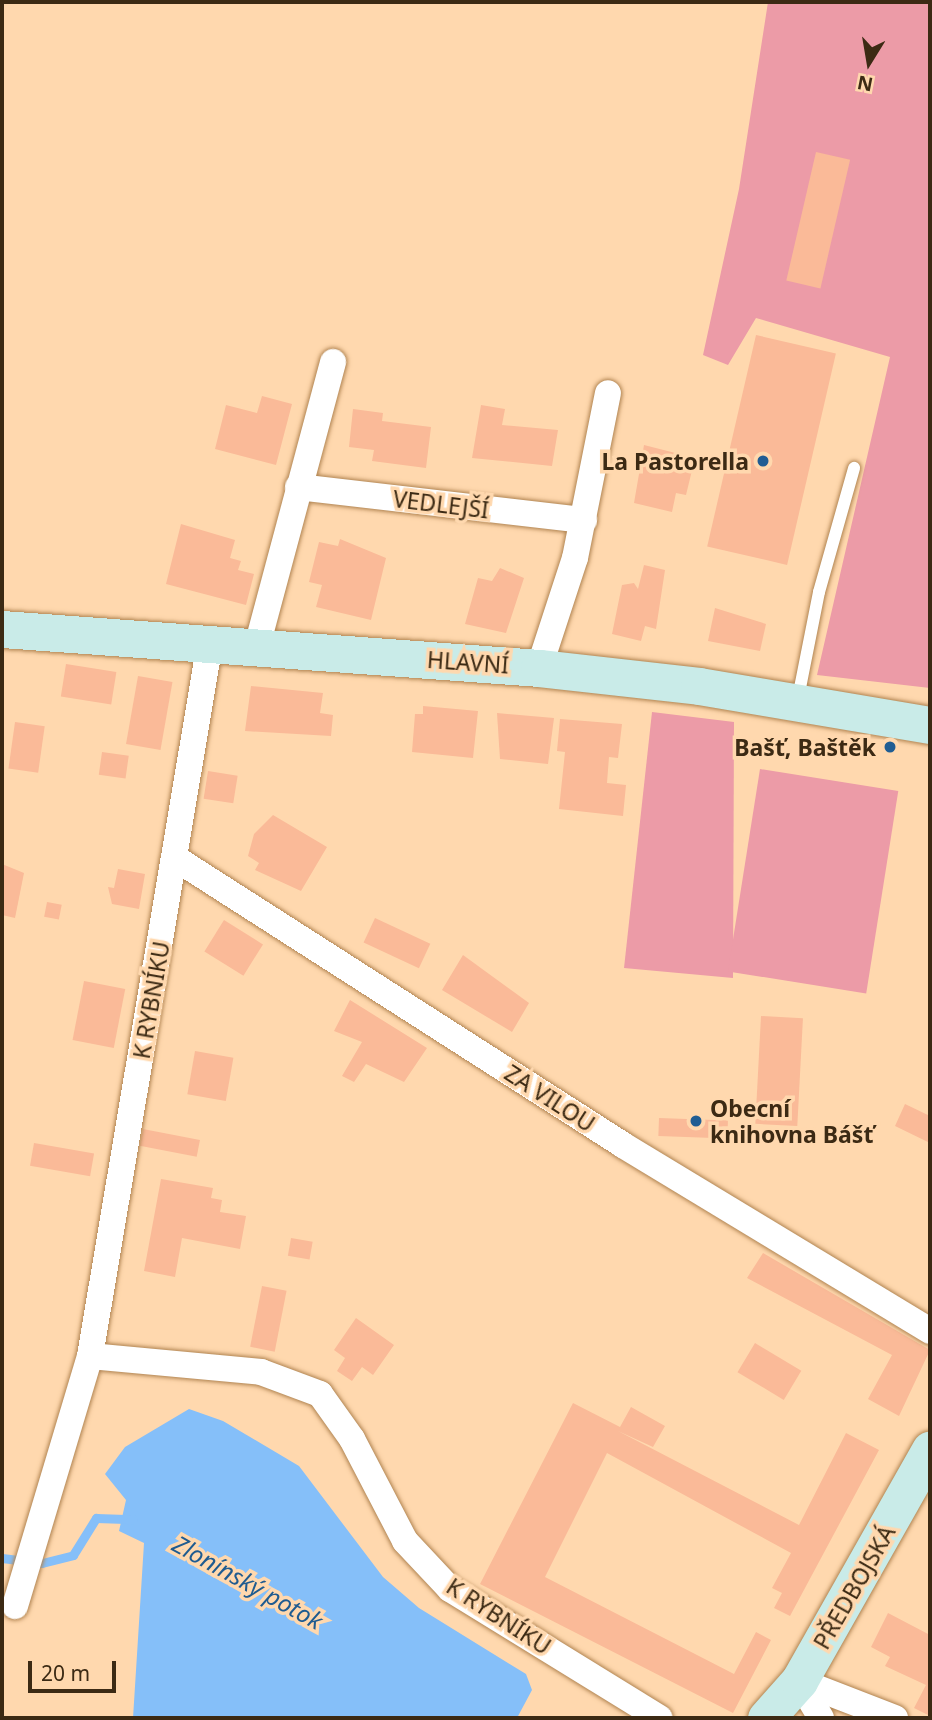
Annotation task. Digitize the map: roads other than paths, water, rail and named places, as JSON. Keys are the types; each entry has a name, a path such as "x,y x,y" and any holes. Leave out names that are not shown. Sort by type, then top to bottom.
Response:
{"street":[{"path":"257,646 333,362"},
{"path":"539,667 584,520 608,393"},
{"name":"VEDLEJŠÍ","path":"298,487 584,520"},
{"name":"HLAVNÍ","path":"2,629 539,667 798,700 930,725"},
{"name":"K RYBNÍKU","path":"15,1606 90,1356 210,643"},
{"name":"ZA VILOU","path":"175,858 623,1145 930,1331"},
{"name":"K RYBNÍKU","path":"90,1356 261,1372 320,1394 352,1439 405,1541 450,1589 660,1718"},
{"name":"PŘEDBOJSKÁ","path":"766,1718 799,1681 930,1449"},
{"path":"799,1681 821,1718"},
{"path":"799,1681 895,1718"}],"lane":[{"path":"798,700 819,592 854,468"}],"water":[{"path":"189,1409 223,1421 299,1466 383,1577 419,1608 526,1674 532,1690 517,1718 133,1718 144,1543 119,1531 126,1500 105,1474 125,1447"}],"waterway":[{"name":"Zlonínský potok","path":"2,1558 42,1563 73,1555 96,1518 133,1519"}],"place":[{"name":"La Pastorella","path":"763,461"},
{"name":"Bašť, Baštěk","path":"890,747"},
{"name":"Obecní knihovna Bášť","path":"696,1121"}]}
